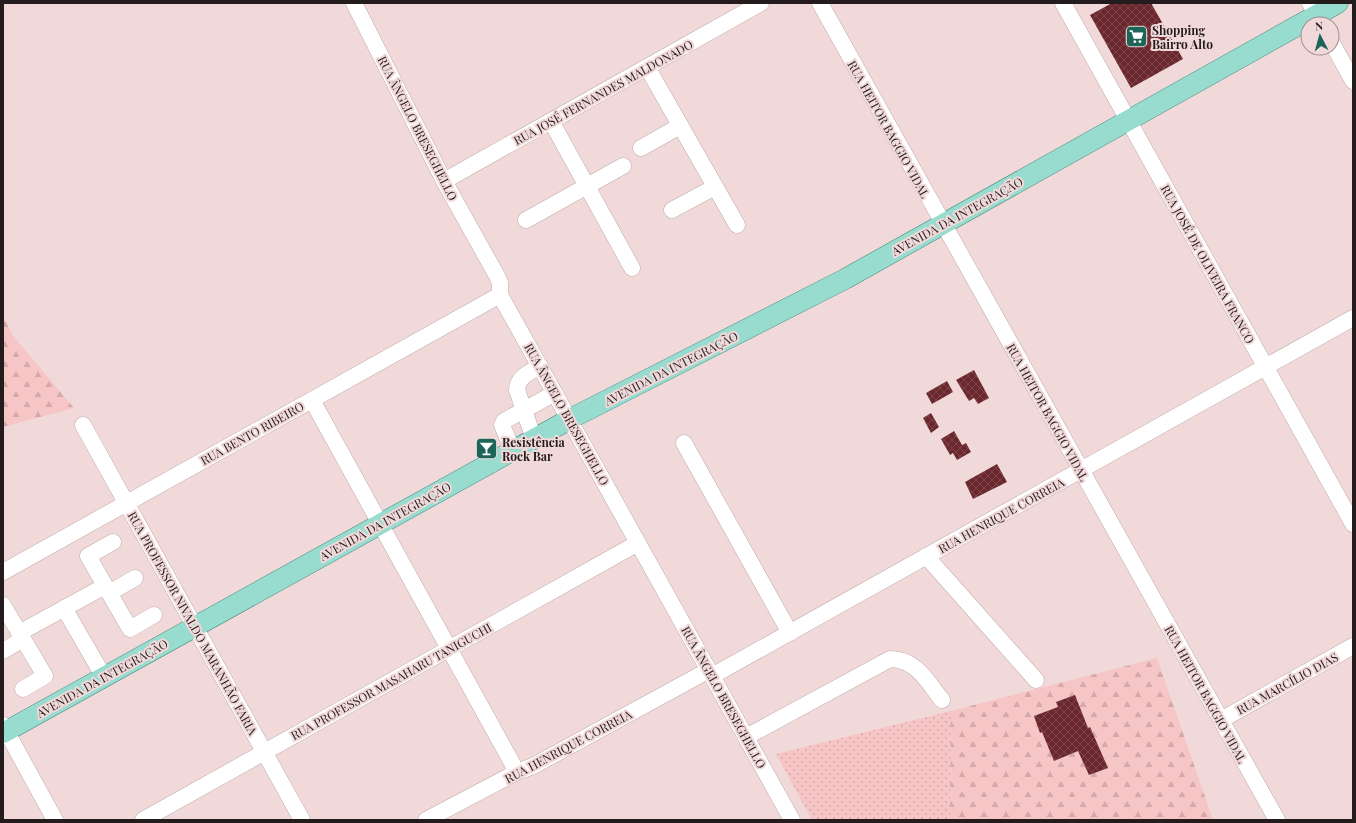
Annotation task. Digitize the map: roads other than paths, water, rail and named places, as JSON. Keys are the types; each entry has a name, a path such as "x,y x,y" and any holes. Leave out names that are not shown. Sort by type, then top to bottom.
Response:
{"main road":[{"name":"AVENIDA DA INTEGRAÇÃO","path":"4,730 104,677 534,439 807,299 1338,3"}],"street":[{"name":"RUA ÂNGELO BRESEGHELLO","path":"354,3 444,181 497,276 500,283 500,295 792,820"},
{"name":"RUA JOSÉ FERNANDES MALDONADO","path":"444,181 761,3"},
{"name":"RUA HEITOR BAGGIO VIDAL","path":"820,3 942,224 1277,820"},
{"name":"RUA JOSÉ DE OLIVEIRA FRANCO","path":"1063,3 1353,524"},
{"path":"1339,56 1353,81"},
{"path":"647,67 736,225"},
{"path":"551,121 632,268"},
{"path":"641,148 680,126"},
{"path":"526,220 623,166"},
{"path":"672,210 715,187"},
{"name":"RUA BENTO RIBEIRO","path":"3,572 500,295"},
{"name":"RUA HENRIQUE CORREIA","path":"426,820 517,772 534,766 790,633 1353,318"},
{"path":"534,439 517,390 517,385 522,378 540,366"},
{"path":"513,451 502,425 504,421 555,393"},
{"path":"312,400 517,772"},
{"name":"RUA PROFESSOR NIVALDO MARANHÃO FARIA","path":"83,425 302,820"},
{"path":"684,443 790,633"},
{"path":"112,542 88,556 105,592 130,629 154,615"},
{"name":"RUA PROFESSOR MASAHARU TANIGUCHI","path":"144,820 638,543"},
{"path":"926,556 1036,680"},
{"path":"3,650 66,612 135,578"},
{"path":"3,605 26,635 45,676 23,689"},
{"path":"66,612 104,677"},
{"name":"RUA MARCÍLIO DIAS","path":"1221,720 1353,646"},
{"path":"746,737 890,659 913,665 942,700"},
{"path":"4,730 55,820"}],"place":[{"name":"Shopping Bairro Alto","path":"1136,37"},
{"name":"Resistência Rock Bar","path":"487,449"}]}
